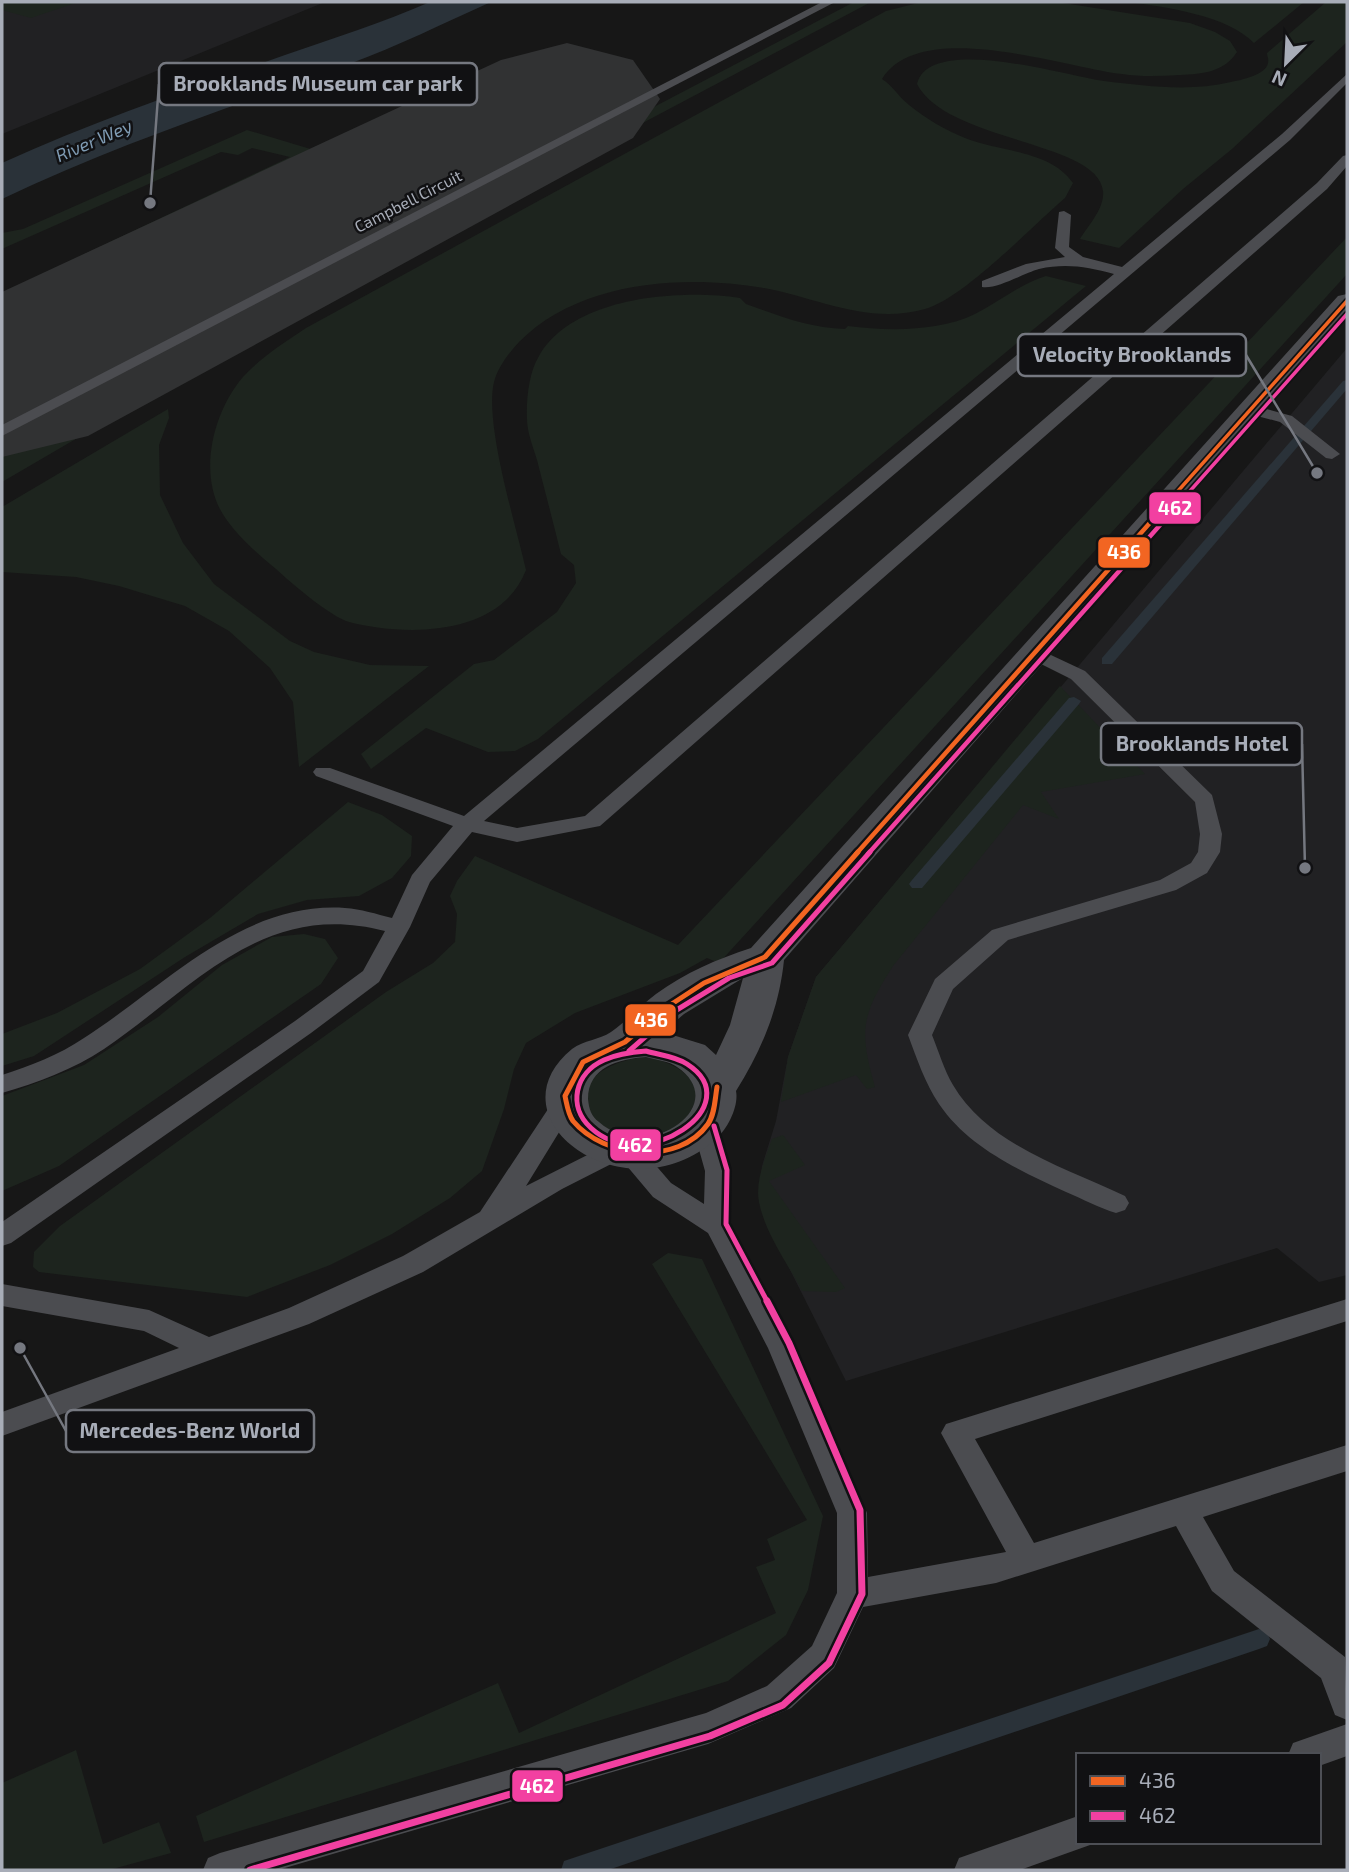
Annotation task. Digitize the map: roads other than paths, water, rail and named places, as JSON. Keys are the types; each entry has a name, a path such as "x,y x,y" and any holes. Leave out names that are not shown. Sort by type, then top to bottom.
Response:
{"street":[{"path":"622,1044 670,1004 725,970 765,957 1347,301"},
{"path":"717,1087 708,1070 682,1051 647,1042 622,1044 598,1052 579,1066 568,1084 565,1103 573,1123 591,1140 623,1152 652,1153 673,1149 692,1140 706,1128 714,1115 717,1087 741,1049 762,993 765,957"}],"lane":[{"name":"Campbell Circuit","path":"2,431 830,2"},
{"path":"2,1236 303,1027 371,976 399,927 420,880 467,824 1286,138 1347,77"},
{"path":"323,772 467,824 517,835 592,821 1322,186 1347,159"},
{"path":"1064,215 1062,248 1079,261"},
{"path":"988,284 1018,270 1052,262 1079,261 1125,272"},
{"path":"1252,410 1286,419 1332,454"},
{"path":"1036,654 1078,675 1205,800 1211,834 1209,852 1199,868 1168,885 1000,935 943,985 920,1034 936,1077 951,1102 979,1134 1014,1156 1116,1203"},
{"path":"2,1084 19,1079 93,1045 185,973 237,942 285,922 338,915 399,927"},
{"path":"486,1219 526,1166 565,1103"},
{"path":"706,1128 718,1171 717,1226"},
{"path":"2,1423 299,1316 413,1264 486,1219 623,1152 662,1190 717,1226 781,1346 852,1513 853,1594 822,1657 779,1697 708,1728 220,1870"},
{"path":"2,1295 149,1321 206,1348"},
{"path":"1027,1559 956,1433 1347,1310"},
{"path":"853,1594 996,1569 1347,1458"},
{"path":"1182,1510 1223,1581 1334,1668 1347,1704"},
{"path":"1311,1753 1347,1740"},
{"path":"971,1870 1076,1834"}],"water":[{"name":"River Wey","path":"430,2 491,2 367,57 131,144 2,199 2,163 142,106 376,24"}],"waterway":[{"path":"1107,661 1347,383"},
{"path":"917,884 1074,701"},
{"path":"573,1870 1259,1639"}],"place":[{"name":"Brooklands Museum car park","path":"150,203"},
{"name":"Velocity Brooklands","path":"1317,473"},
{"name":"Brooklands Hotel","path":"1305,868"},
{"name":"Mercedes-Benz World","path":"20,1348"}]}
